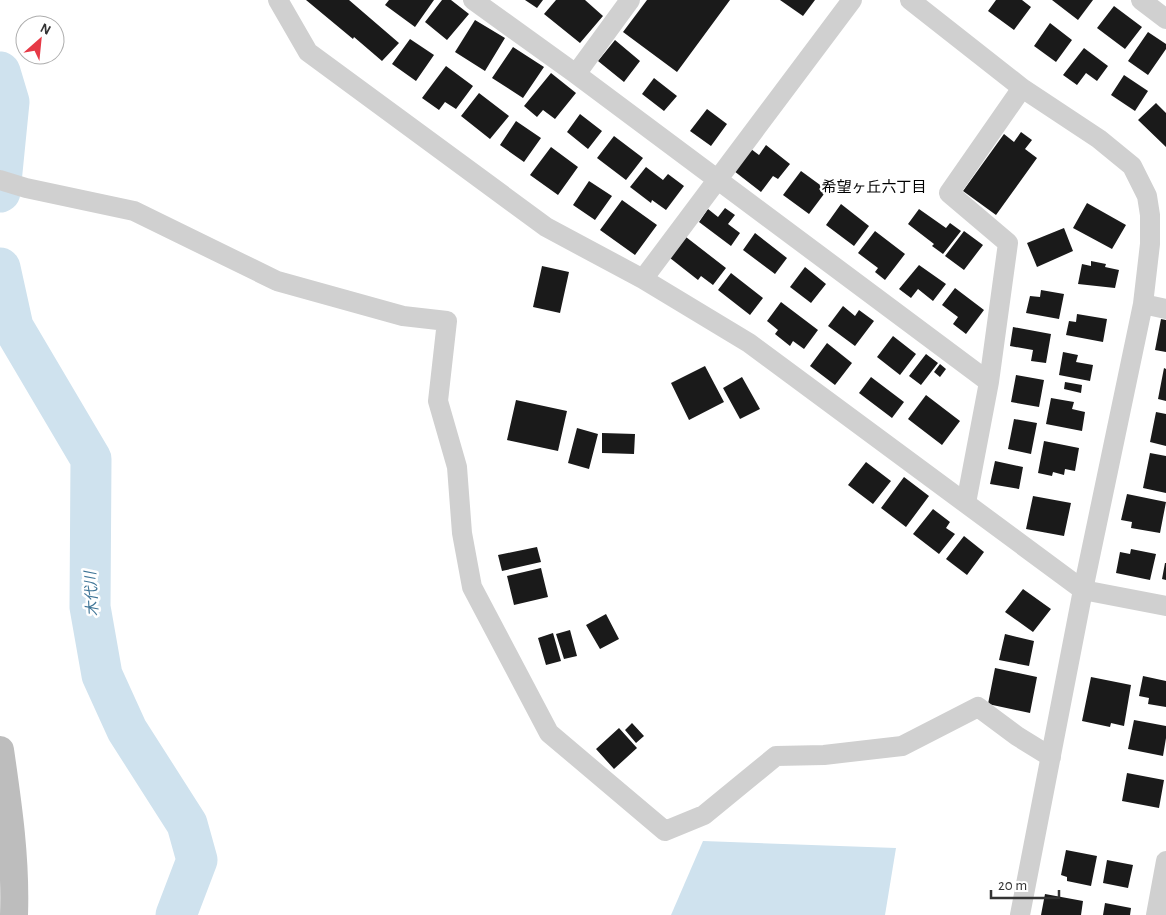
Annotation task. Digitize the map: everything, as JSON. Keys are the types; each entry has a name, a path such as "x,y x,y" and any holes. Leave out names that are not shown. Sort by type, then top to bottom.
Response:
{"main road":[{"path":"0,750 13,845 14,915"}],"street":[{"path":"278,0 308,52 546,227 643,279 749,343 1083,590 1166,606"},
{"path":"473,0 718,179 989,382"},
{"path":"576,74 630,0"},
{"path":"643,279 852,0"},
{"path":"910,0 1022,88 1099,139 1132,166 1147,196 1150,215 1150,244 1143,304 1083,590 1020,915"},
{"path":"1141,0 1166,19"},
{"path":"966,504 989,382 1008,243 949,193 1022,88"},
{"path":"0,180 26,188 134,211 277,280 403,316 447,321 438,400 457,467 462,533 472,587 549,733 665,831 704,815 776,756 824,755 902,746 978,707 1017,736 1051,757"},
{"path":"1143,304 1166,309"},
{"path":"1156,915 1166,860"}],"water":[{"path":"703,841 896,848 885,915 671,915"}],"building":[{"path":"306,0 349,0 399,43 382,61"},
{"path":"389,0 434,0 415,27 385,5"},
{"path":"442,0 451,0 469,14 447,40 425,22"},
{"path":"525,0 543,0 537,8"},
{"path":"556,0 585,0 603,16 580,43 544,14"},
{"path":"647,0 730,0 677,72 623,32"},
{"path":"780,0 815,0 803,16"},
{"path":"996,0 1022,0 1031,7 1014,30 988,11"},
{"path":"1052,0 1093,0 1078,20"},
{"path":"1114,6 1142,27 1125,49 1097,28"},
{"path":"475,20 505,38 485,71 455,52"},
{"path":"1050,23 1072,40 1056,62 1034,46"},
{"path":"1148,32 1166,44 1166,49 1148,75 1128,61"},
{"path":"410,39 434,55 416,81 392,64"},
{"path":"615,40 640,61 624,82 598,61"},
{"path":"513,47 544,67 523,98 492,78"},
{"path":"1084,48 1108,66 1097,81 1086,73 1077,85 1063,75"},
{"path":"446,66 473,86 456,109 445,102 439,110 422,98"},
{"path":"551,73 576,93 555,119 543,110 537,117 524,106"},
{"path":"1124,75 1148,91 1135,111 1111,95"},
{"path":"654,78 677,96 664,111 642,94"},
{"path":"479,93 509,116 490,139 461,116"},
{"path":"1156,103 1166,113 1166,147 1138,120"},
{"path":"707,109 727,124 711,146 690,131"},
{"path":"580,114 602,131 588,149 567,132"},
{"path":"516,121 541,138 524,162 500,145"},
{"path":"1021,132 1032,140 1025,149 1037,158 996,215 963,191 1004,134 1014,142"},
{"path":"614,136 643,158 626,180 597,158"},
{"path":"766,145 790,164 778,179 773,176 761,192 734,171 751,149 759,155"},
{"path":"551,147 578,167 558,195 530,175"},
{"path":"646,167 663,180 668,174 684,186 666,210 652,200 651,203 630,187"},
{"path":"801,171 827,190 809,214 783,195"},
{"path":"589,181 612,196 595,220 573,205"},
{"path":"622,200 657,225 635,255 600,230"},
{"path":"1087,203 1126,225 1112,249 1073,228"},
{"path":"841,204 869,226 854,246 826,225"},
{"path":"725,208 735,215 728,224 740,233 731,246 699,222 708,209 718,217"},
{"path":"919,209 946,228 950,223 961,231 943,254 932,246 934,244 908,224"},
{"path":"1064,228 1073,251 1037,267 1027,243"},
{"path":"875,231 905,254 885,280 875,272 878,268 858,253"},
{"path":"964,231 983,245 964,270 945,256"},
{"path":"755,233 787,258 775,274 743,250"},
{"path":"686,237 726,268 713,285 701,276 698,280 670,258"},
{"path":"1091,261 1106,264 1105,267 1119,270 1115,288 1078,284 1082,264 1091,266"},
{"path":"919,265 946,284 933,301 918,289 911,298 899,289"},
{"path":"542,266 569,272 560,313 533,307"},
{"path":"805,267 826,284 811,303 790,287"},
{"path":"731,273 763,298 750,315 718,290"},
{"path":"955,288 984,310 966,334 953,324 958,317 942,305"},
{"path":"1041,290 1064,294 1059,319 1026,313 1030,296 1040,297"},
{"path":"781,302 818,330 804,349 793,341 790,346 775,334 778,330 767,321"},
{"path":"843,306 855,316 859,310 874,321 855,346 828,326"},
{"path":"1077,314 1107,319 1103,342 1066,335 1069,321 1076,322"},
{"path":"1161,319 1166,320 1166,352 1155,350"},
{"path":"1013,327 1051,334 1046,363 1031,361 1033,350 1010,346"},
{"path":"893,336 916,354 900,375 877,357"},
{"path":"827,343 852,363 835,385 810,366"},
{"path":"1063,352 1078,355 1076,362 1093,365 1090,381 1059,375"},
{"path":"926,354 938,363 921,385 909,376"},
{"path":"940,364 946,369 940,377 934,372"},
{"path":"705,366 724,402 689,420 671,383"},
{"path":"1164,368 1166,369 1166,401 1158,399"},
{"path":"1016,375 1044,380 1039,407 1011,402"},
{"path":"742,377 760,409 740,419 723,388"},
{"path":"871,377 904,402 892,418 859,393"},
{"path":"1065,382 1082,385 1081,393 1064,389"},
{"path":"926,395 960,421 942,445 908,419"},
{"path":"1051,398 1074,402 1072,409 1085,412 1082,431 1046,424"},
{"path":"516,400 567,411 558,451 507,440"},
{"path":"1156,412 1166,414 1166,446 1150,442"},
{"path":"1014,419 1037,423 1031,454 1008,449"},
{"path":"577,428 598,434 589,469 568,463"},
{"path":"602,433 635,434 634,454 602,453"},
{"path":"1044,441 1079,448 1075,471 1065,469 1064,475 1053,472 1052,476 1038,473"},
{"path":"1150,453 1166,456 1166,493 1143,488"},
{"path":"995,461 1023,467 1019,489 990,484"},
{"path":"866,462 891,481 873,504 848,485"},
{"path":"904,477 929,496 906,527 881,508"},
{"path":"1127,494 1166,502 1160,533 1131,528 1132,522 1121,520"},
{"path":"1033,496 1071,503 1064,536 1026,529"},
{"path":"933,509 950,522 946,528 955,534 939,554 913,534"},
{"path":"964,536 984,552 967,575 946,559"},
{"path":"537,547 541,562 502,571 498,555"},
{"path":"1131,549 1156,554 1150,580 1116,573 1120,552 1130,554"},
{"path":"1166,563 1166,580 1162,579"},
{"path":"541,568 548,597 514,605 507,576"},
{"path":"1023,589 1051,609 1033,632 1005,612"},
{"path":"606,614 619,639 600,649 586,625"},
{"path":"570,630 577,656 564,659 556,634"},
{"path":"553,633 561,661 546,665 538,638"},
{"path":"1005,634 1034,641 1029,666 999,660"},
{"path":"995,668 1037,677 1030,713 988,704"},
{"path":"1143,676 1166,681 1166,707 1148,704 1149,698 1139,696"},
{"path":"1091,677 1131,685 1124,726 1111,723 1110,727 1082,721"},
{"path":"1134,720 1166,726 1163,756 1128,749"},
{"path":"632,723 644,736 636,743 625,730"},
{"path":"619,728 637,748 614,769 596,749"},
{"path":"1127,773 1164,780 1159,808 1122,801"},
{"path":"1066,850 1097,856 1091,886 1067,881 1067,877 1061,875"},
{"path":"1107,860 1133,865 1128,888 1103,883"},
{"path":"1045,894 1083,901 1081,915 1041,915"},
{"path":"1105,903 1131,908 1130,915 1103,915"}],"waterway":[{"name":"木代川","path":"0,72 9,102 0,192"},
{"name":"木代川","path":"0,268 13,327 91,459 90,607 102,675 127,730 187,824 197,860 176,915"}],"district":[{"name":"希望ヶ丘六丁目","path":"874,187"}]}
